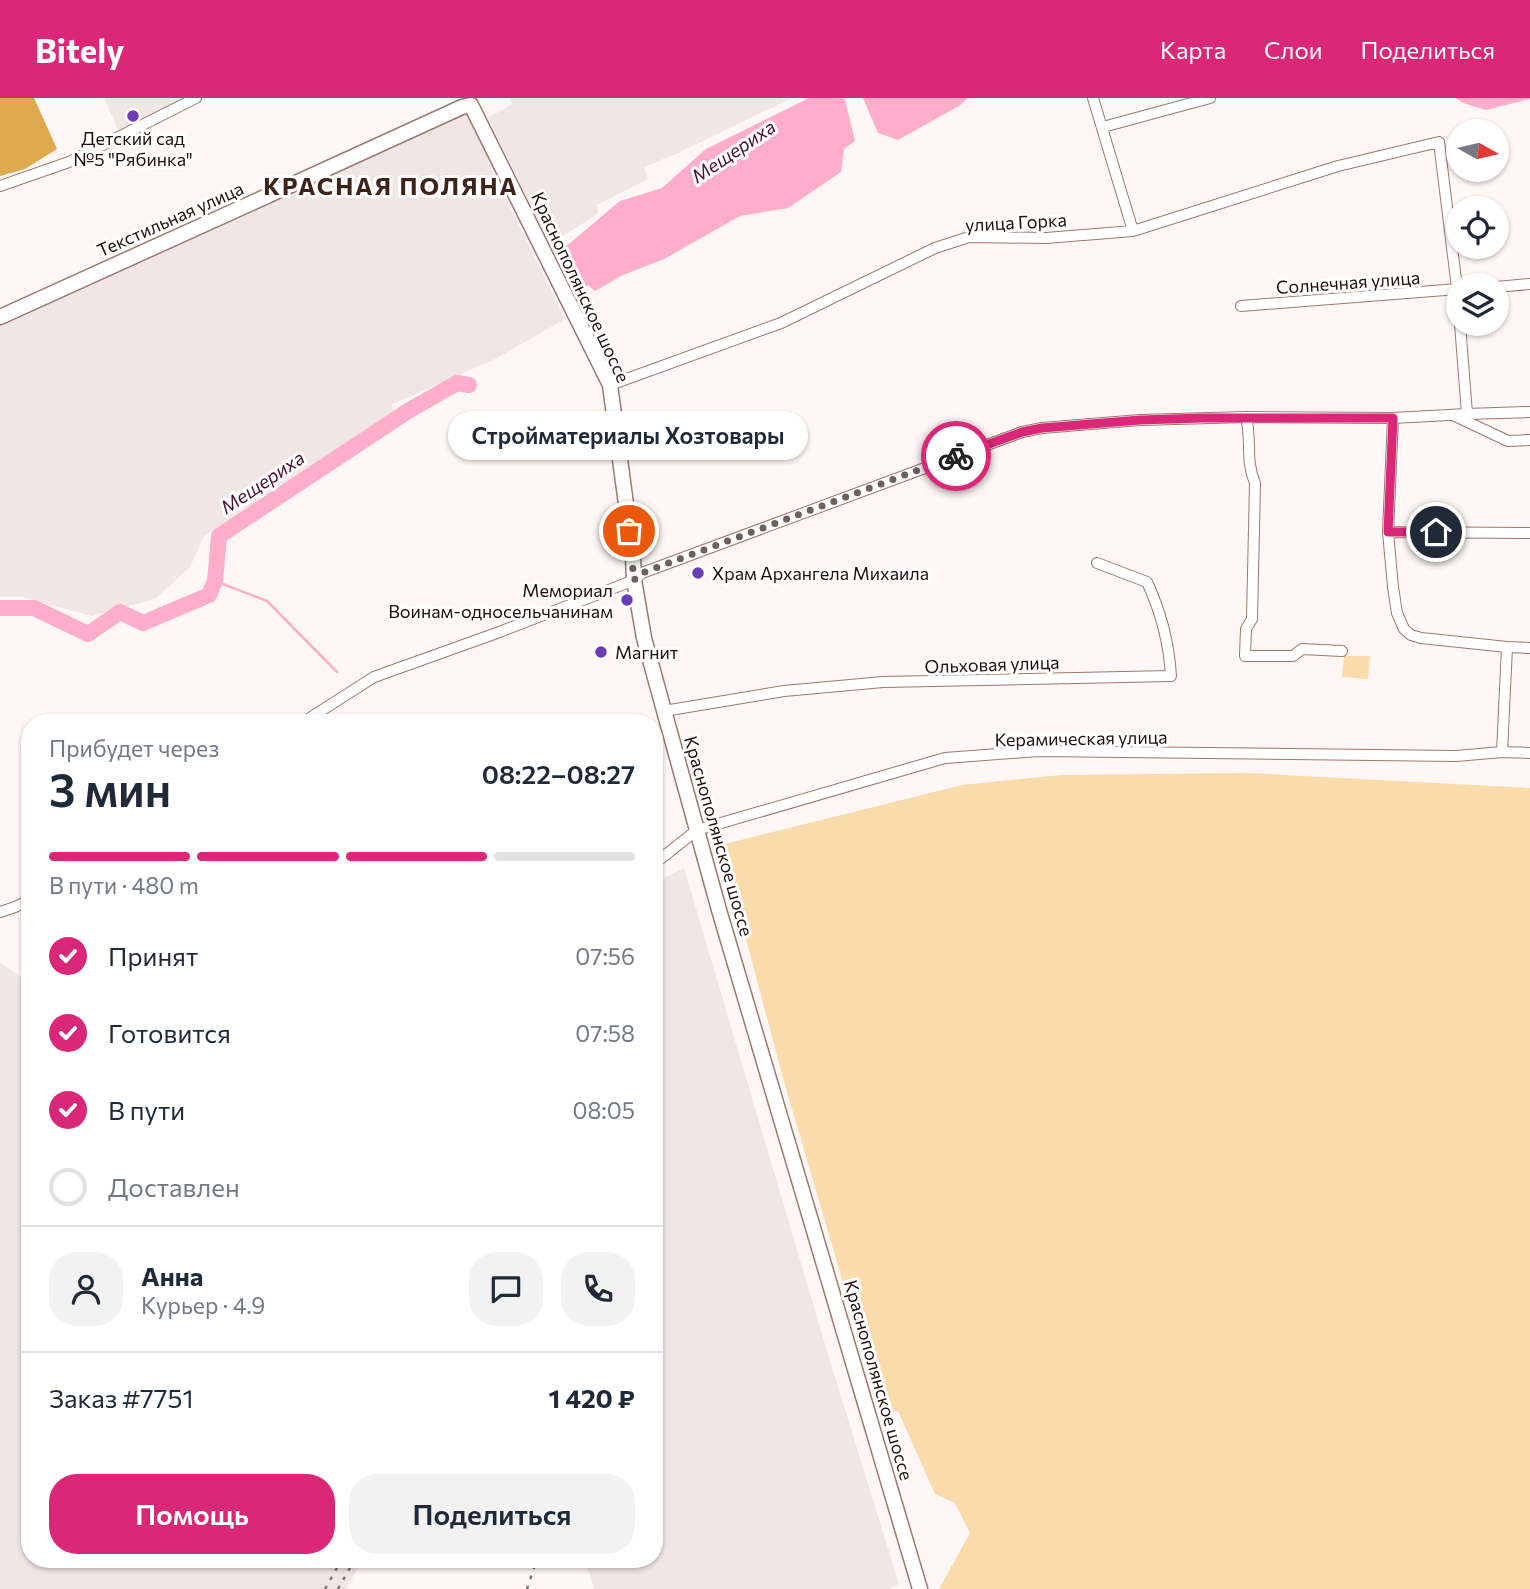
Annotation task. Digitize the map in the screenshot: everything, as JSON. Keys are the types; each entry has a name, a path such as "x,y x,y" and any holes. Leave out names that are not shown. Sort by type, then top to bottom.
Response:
{"main road":[{"name":"Текстильная улица","path":"0,317 471,105"},
{"name":"Краснополянское шоссе","path":"471,105 610,385 634,580 644,638 723,923 920,1589"}],"street":[{"path":"0,186 69,162 196,98"},
{"path":"1093,98 1133,231"},
{"path":"1103,127 1210,98"},
{"name":"улица Горка","path":"610,385 781,323 935,248 969,237 1046,238 1133,231 1338,166 1439,142 1455,273"},
{"path":"1509,286 1530,285"},
{"name":"Солнечная улица","path":"1241,306 1446,290"},
{"path":"1461,336 1467,414"},
{"path":"316,714 374,677 634,580 642,573 1022,432 1140,420 1246,417 1393,418 1530,412"},
{"path":"1454,416 1508,441 1530,440"},
{"path":"1246,417 1249,430 1249,469 1255,483 1252,619 1246,629 1245,656 1293,656 1302,649 1342,651"},
{"path":"1393,418 1388,532 1397,613 1404,629 1421,638 1507,648 1530,648"},
{"path":"1388,532 1530,533"},
{"name":"Ольховая улица","path":"664,711 784,691 883,682 1171,676 1163,627 1147,582 1097,563"},
{"path":"1502,752 1507,648"},
{"name":"Керамическая улица","path":"663,857 697,830 944,758 1038,751 1442,756 1530,753"},
{"path":"0,912 21,904"}],"shaded area":[{"path":"0,98 34,98 57,149 25,169 0,176"},
{"name":"Детский сад №5 \"Рябинка\"","path":"104,98 186,98 120,134"},
{"path":"510,98 792,98 644,167 648,179 597,205 598,214 550,244 488,118 512,104"},
{"path":"468,111 474,117 490,166 565,319 497,358 391,405 397,416 352,450 204,536 190,567 155,599 92,616 22,597 0,597 0,318"},
{"path":"1344,656 1370,656 1368,679 1342,677"},
{"path":"1248,773 1530,788 1530,1589 939,1589 970,1533 955,1503 935,1494 898,1411 882,1415 784,1082 721,845 962,785 1061,775"},
{"path":"684,868 899,1584 890,1589 594,1589 588,1568 663,1568 663,878"},
{"path":"0,962 21,977 21,1568 358,1568 346,1589 0,1589"}],"water":[{"path":"809,98 845,100 855,141 844,149 841,172 788,208 740,216 664,259 623,275 595,291 582,280 564,248 620,201 662,188 706,149"},
{"path":"863,98 968,98 959,106 898,140 878,133"},
{"path":"1455,98 1530,98 1530,99 1486,110"}],"waterway":[{"name":"Мещериха","path":"575,285 600,267"},
{"name":"Мещериха","path":"0,608 34,608 88,634 120,612 143,623 209,595 215,581 219,536 408,411 457,383 469,385"},
{"path":"215,581 267,601 337,672"}],"railway":[{"path":"325,1589 337,1568"},
{"path":"338,1589 350,1568"},
{"path":"527,1589 534,1568"}],"way so far":[{"path":"629,531 634,580 642,573 956,456"}],"place":[{"name":"Детский сад №5 \"Рябинка\"","path":"133,116"},
{"name":"Стройматериалы Хозтовары","path":"629,531"},
{"name":"Храм Архангела Михаила","path":"698,573"},
{"name":"Мемориал Воинам-односельчанинам","path":"627,600"},
{"name":"Магнит","path":"601,652"}],"district":[{"name":"КРАСНАЯ ПОЛЯНА","path":"391,185"}],"route":[{"path":"956,456 1022,432 1042,428 1203,418 1393,418 1388,532 1436,532"}]}
